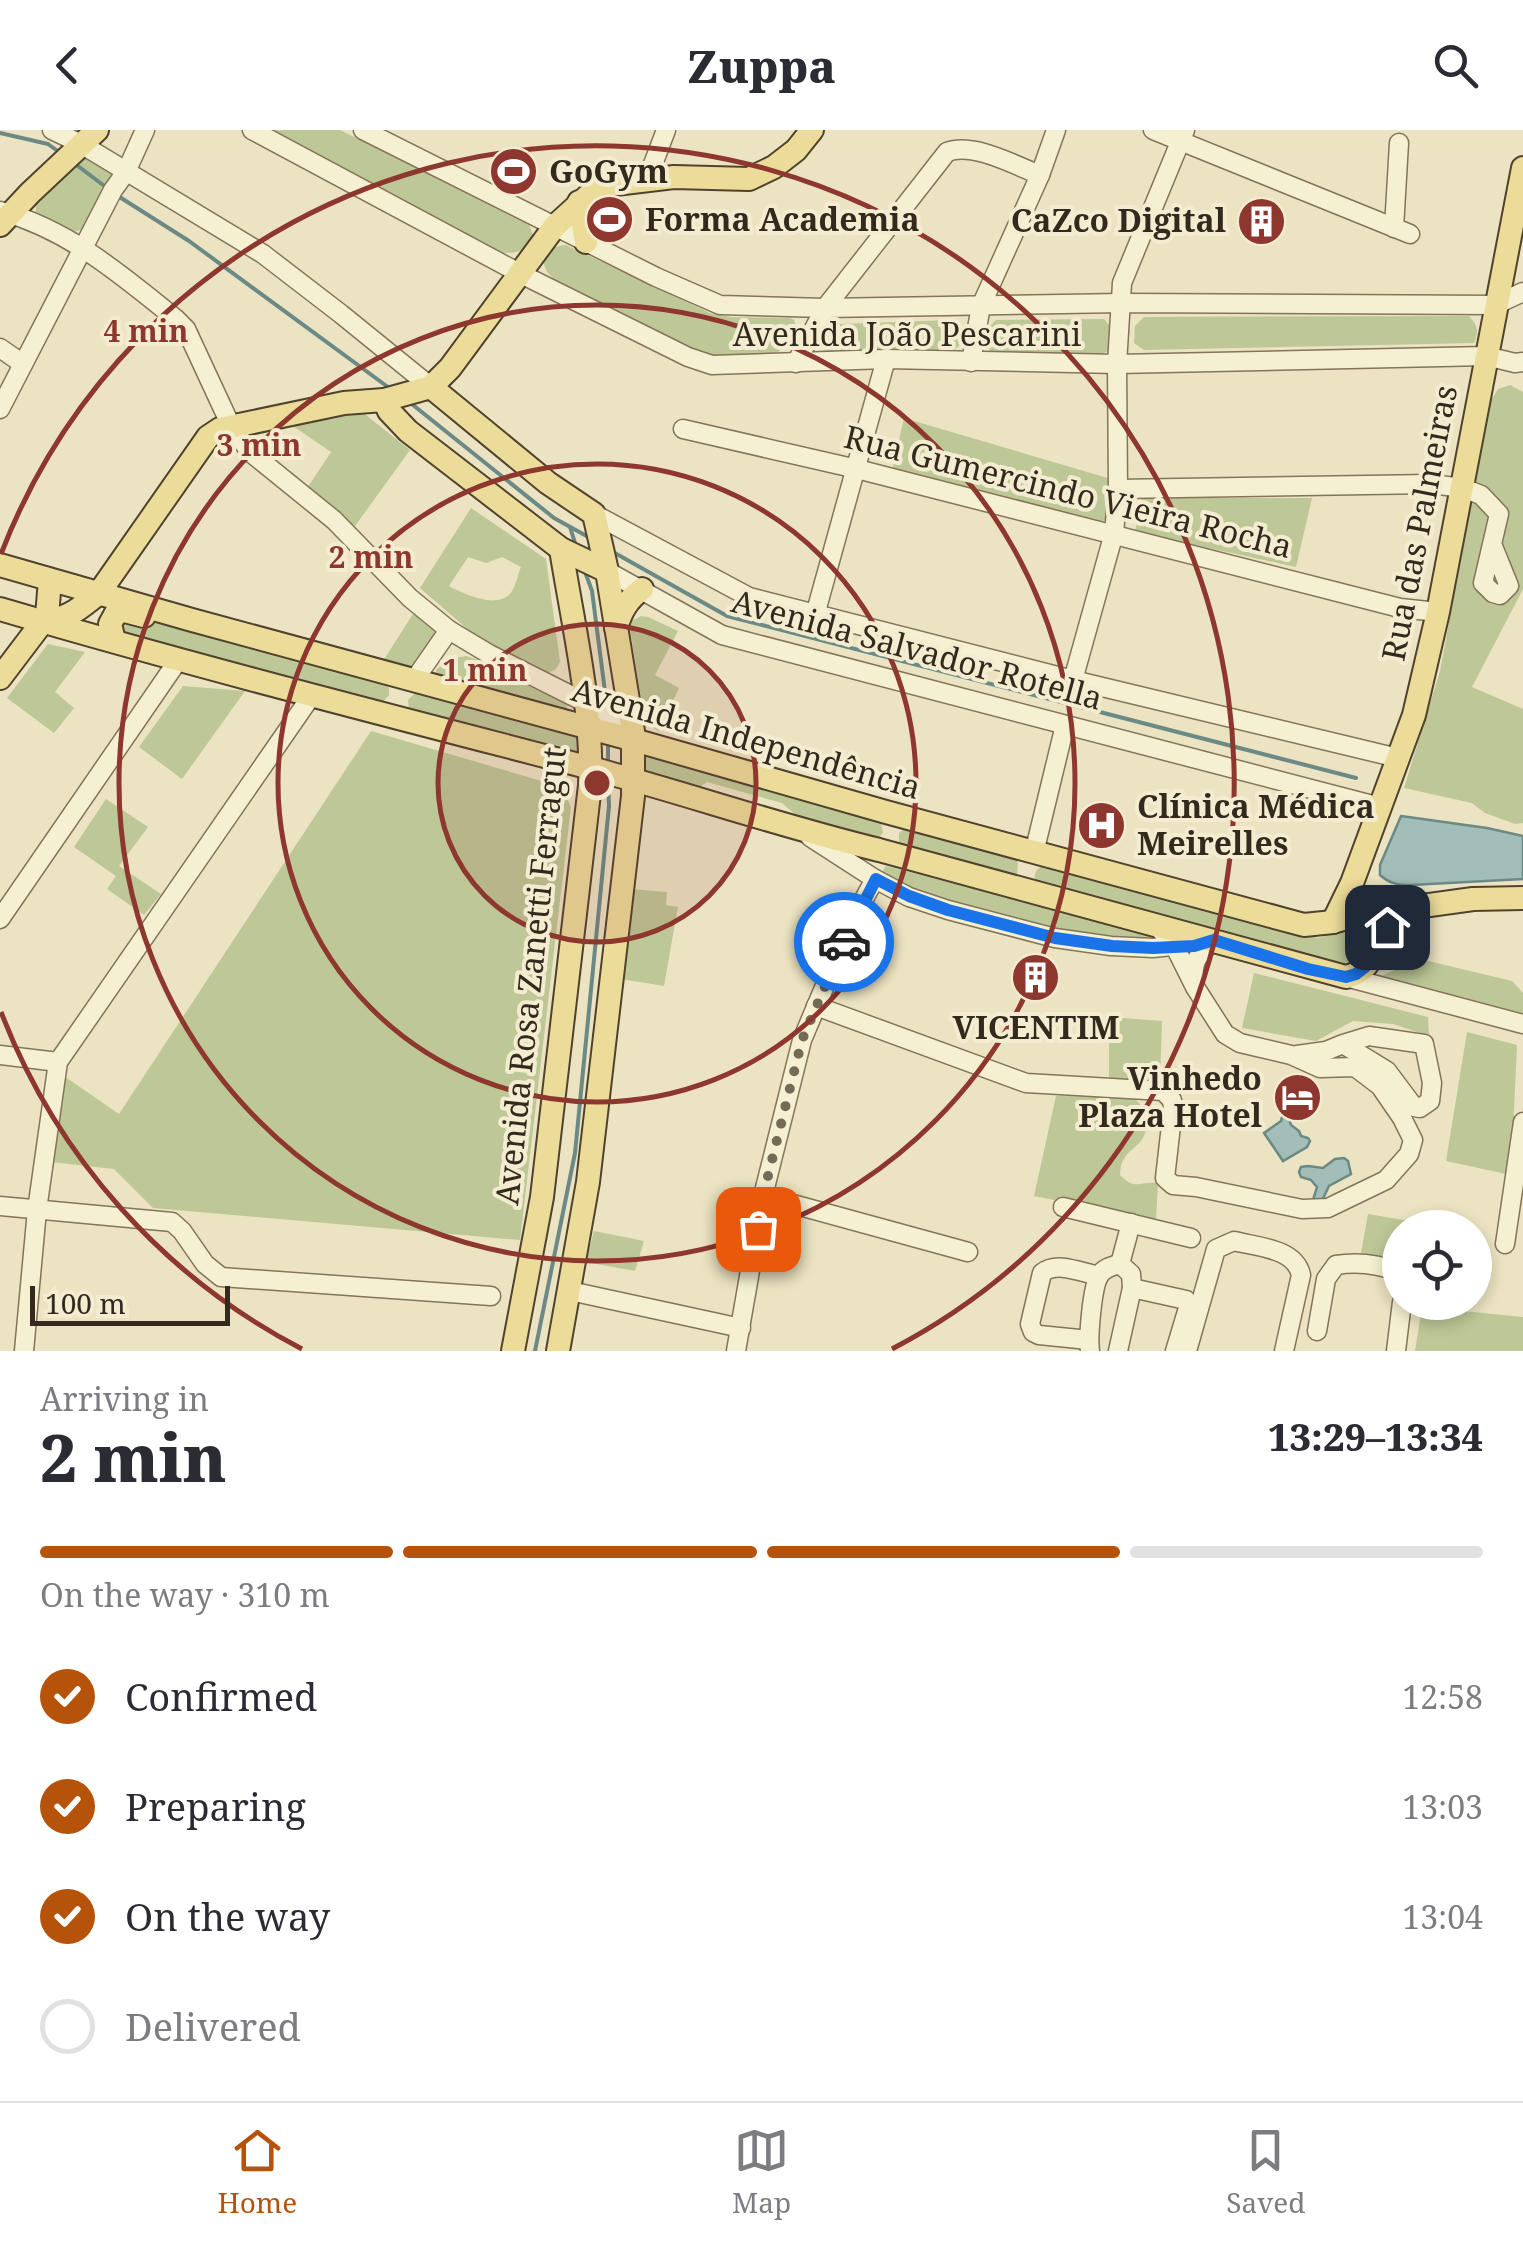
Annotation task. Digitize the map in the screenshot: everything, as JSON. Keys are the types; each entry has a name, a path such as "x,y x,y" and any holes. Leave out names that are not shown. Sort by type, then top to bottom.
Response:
{"main road":[{"path":"43,622 62,619 99,593 208,437 220,429 444,376 555,226 580,202 606,185 674,177 748,179 796,150 812,130"},
{"path":"4,217 77,148"},
{"name":"Rua das Palmeiras","path":"1333,922 1352,883 1414,714 1438,612 1523,168"},
{"path":"580,202 586,242"},
{"name":"Avenida Salvador Rotella","path":"594,514 407,387 389,412 560,549 608,571"},
{"path":"558,1351 588,1182 632,804 633,735 608,571 594,514"},
{"name":"Avenida Rosa Zanetti Ferragut","path":"514,1351 542,1197 590,768 580,713 578,657 560,549"},
{"name":"Avenida Independência","path":"0,565 414,679 580,713 633,735 886,812 1304,924 1333,922 1386,908 1523,898"},
{"path":"0,678 48,616 50,580"},
{"path":"616,632 620,614 642,590"},
{"path":"0,609 590,768 802,831 1214,940 1308,969 1354,974 1371,962 1387,927 1408,908"},
{"path":"114,641 110,624 120,611 166,620 192,620"},
{"path":"407,720 402,697 414,679"},
{"path":"879,850 890,828 886,812"},
{"path":"1034,853 1029,886 1043,895"},
{"path":"1352,883 1368,944 1368,958 1354,974"}],"street":[{"path":"52,130 263,254 342,314 407,387"},
{"path":"0,409 145,130"},
{"name":"Avenida João Pescarini","path":"363,130 656,277 720,305 1495,305"},
{"path":"647,180 666,130"},
{"path":"971,362 982,306 1056,130"},
{"path":"1153,130 1182,135 1402,231 1399,142"},
{"name":"Avenida João Pescarini","path":"259,132 521,274 688,357 712,365 886,360 1117,364 1486,356 1523,362"},
{"path":"1073,680 1114,533 1122,283 1182,135"},
{"path":"796,363 824,308 946,152 972,150 1040,175"},
{"path":"4,217 50,230 84,249 176,319 186,330 231,426 250,452 334,520 410,598 449,630 580,713"},
{"path":"1495,305 1523,292"},
{"path":"0,348 24,364"},
{"path":"815,615 886,360"},
{"name":"Rua Gumercindo Vieira Rocha","path":"683,428 857,468 1400,608 1438,612"},
{"path":"1118,488 1431,484 1462,488 1481,495 1500,514 1492,544"},
{"name":"Avenida Salvador Rotella","path":"594,514 750,598 1398,758"},
{"name":"Avenida Salvador Rotella","path":"608,571 722,634 1380,806"},
{"path":"414,679 449,630"},
{"path":"0,919 180,660"},
{"path":"24,1351 37,1210 58,1062 312,694"},
{"path":"1034,853 1065,725"},
{"path":"802,831 876,879 948,910 1055,938 1112,946 1194,946 1214,940"},
{"path":"736,1351 763,1196 802,1040 854,917 876,879"},
{"path":"1157,926 1174,946 1194,987 1225,1034 1320,1068 1333,1054 1369,1036 1424,1044 1430,1072 1430,1101 1420,1108 1414,1107 1387,1071 1333,1054"},
{"path":"1194,987 1196,958 1214,940"},
{"path":"1354,974 1523,1024"},
{"path":"816,1006 1026,1083 1163,1092 1172,1100 1173,1108 1165,1164 1167,1182 1302,1209 1328,1208 1386,1180 1409,1154 1412,1140 1380,1086 1333,1054"},
{"path":"0,1055 58,1062"},
{"path":"1505,1244 1523,1122"},
{"path":"763,1196 968,1252"},
{"path":"0,1206 172,1222 205,1264 221,1277 491,1296"},
{"path":"1063,1207 1191,1238"},
{"path":"1120,1264 1130,1223"},
{"path":"1187,1351 1216,1249 1234,1241 1290,1256 1299,1265 1301,1275 1284,1351"},
{"path":"1316,1331 1326,1280 1336,1265 1353,1262 1382,1267"},
{"path":"1099,1276 1047,1268 1042,1273 1030,1324 1033,1332 1089,1345 1099,1276 1108,1266 1120,1264"},
{"path":"1118,1351 1132,1288 1131,1274 1120,1264"},
{"path":"1132,1288 1186,1300 1188,1308 1175,1351"},
{"path":"570,1291 741,1328"},
{"path":"1396,1351 1400,1320"}],"green space":[{"path":"268,130 340,130 529,225 530,244 520,251 500,252 276,138"},
{"path":"85,157 113,174 82,229 72,233 36,214 36,201"},
{"path":"566,245 710,313 790,318 796,326 793,338 774,355 711,357 554,279 543,262 552,249"},
{"path":"1469,316 1477,329 1474,343 1144,350 1134,343 1135,326 1144,317"},
{"path":"1104,319 1111,327 1109,351 1099,355 994,355 985,342 988,329 996,320"},
{"path":"953,320 962,327 963,342 951,353 832,355 824,350 822,340 826,328 840,324"},
{"path":"1510,385 1523,392 1523,589 1472,687 1523,709 1523,823 1515,824 1485,813 1472,803 1404,788 1440,671 1490,402 1498,389"},
{"path":"357,408 410,450 355,526 306,490 331,452 290,424"},
{"path":"904,418 1111,479 1108,518 1101,522 892,471"},
{"path":"1142,498 1312,498 1296,567 1135,532"},
{"path":"471,508 546,559 560,662 548,673 506,657 420,588","holes":["468,557 486,563 502,557 521,567 506,597 482,599 449,586"]},
{"path":"413,614 439,635 417,664 405,666 383,661"},
{"path":"126,615 174,627 192,627 384,682 389,695 381,704 117,633"},
{"path":"641,616 678,631 655,675 679,688 659,731 645,723 629,622"},
{"path":"48,644 85,652 55,692 74,708 54,733 7,698"},
{"path":"466,656 568,706 563,712 436,675 436,670 449,659"},
{"path":"183,686 245,691 182,779 139,747"},
{"path":"416,692 577,735 579,755 409,710 408,700"},
{"path":"371,731 562,787 571,807 520,1240 153,1208 114,1169 51,1162 61,1074 119,1114"},
{"path":"644,754 878,819 883,833 877,840 809,826 782,803 707,782 692,793 647,781 639,766"},
{"path":"106,799 148,827 119,866 161,894 144,915 107,889 116,876 74,847"},
{"path":"906,828 1013,855 1018,862 1017,876 899,845 899,833"},
{"path":"1048,864 1318,938 1350,932 1359,939 1360,958 1350,968 1036,883 1037,870"},
{"path":"886,866 1152,935 1123,940 1051,932 918,895 882,872"},
{"path":"631,889 667,892 666,905 678,907 664,986 621,979"},
{"path":"1420,959 1512,981 1523,993 1523,1018 1374,979"},
{"path":"1254,973 1428,1017 1429,1036 1393,1024 1353,1021 1316,1041 1242,1028"},
{"path":"1109,1017 1162,1021 1160,1083 1109,1078"},
{"path":"1467,1032 1517,1045 1511,1175 1446,1161"},
{"path":"1056,1096 1133,1097 1138,1101 1146,1117 1146,1129 1123,1161 1120,1175 1134,1184 1158,1183 1156,1220 1034,1196"},
{"path":"1368,1214 1382,1216 1382,1257 1361,1253"},
{"path":"594,1231 644,1241 635,1271 586,1262"},
{"path":"1492,1314 1523,1317 1523,1351 1415,1351 1420,1320 1492,1320"}],"water":[{"path":"1401,816 1523,836 1523,879 1411,885 1387,880 1380,875 1380,865"},
{"path":"1288,1116 1291,1125 1310,1141 1307,1147 1283,1161 1264,1133"},
{"path":"1344,1158 1351,1174 1329,1186 1321,1203 1313,1200 1317,1187 1301,1177 1301,1167 1323,1168"}],"waterway":[{"path":"0,133 48,144 59,152"},
{"path":"74,163 107,188"},
{"path":"118,196 189,241 392,390"},
{"path":"408,401 554,518 592,539"},
{"path":"570,527 576,546"},
{"path":"613,552 727,616 1356,778"},
{"path":"584,569 592,591 607,707"},
{"path":"608,741 608,762"},
{"path":"535,1351 575,1153 609,806 608,781"}],"way so far":[{"path":"758,1229 802,1040 844,942"}],"place":[{"name":"GoGym","path":"514,172"},
{"name":"Forma Academia","path":"610,220"},
{"name":"CaZco Digital","path":"1261,221"},
{"name":"Clínica Médica Meirelles","path":"1102,825"},
{"name":"VICENTIM","path":"1036,978"},
{"name":"Vinhedo Plaza Hotel","path":"1297,1097"}],"route":[{"path":"844,942 876,879 948,910 1055,938 1153,948 1194,946 1214,940 1346,977 1371,962 1387,927"}]}
